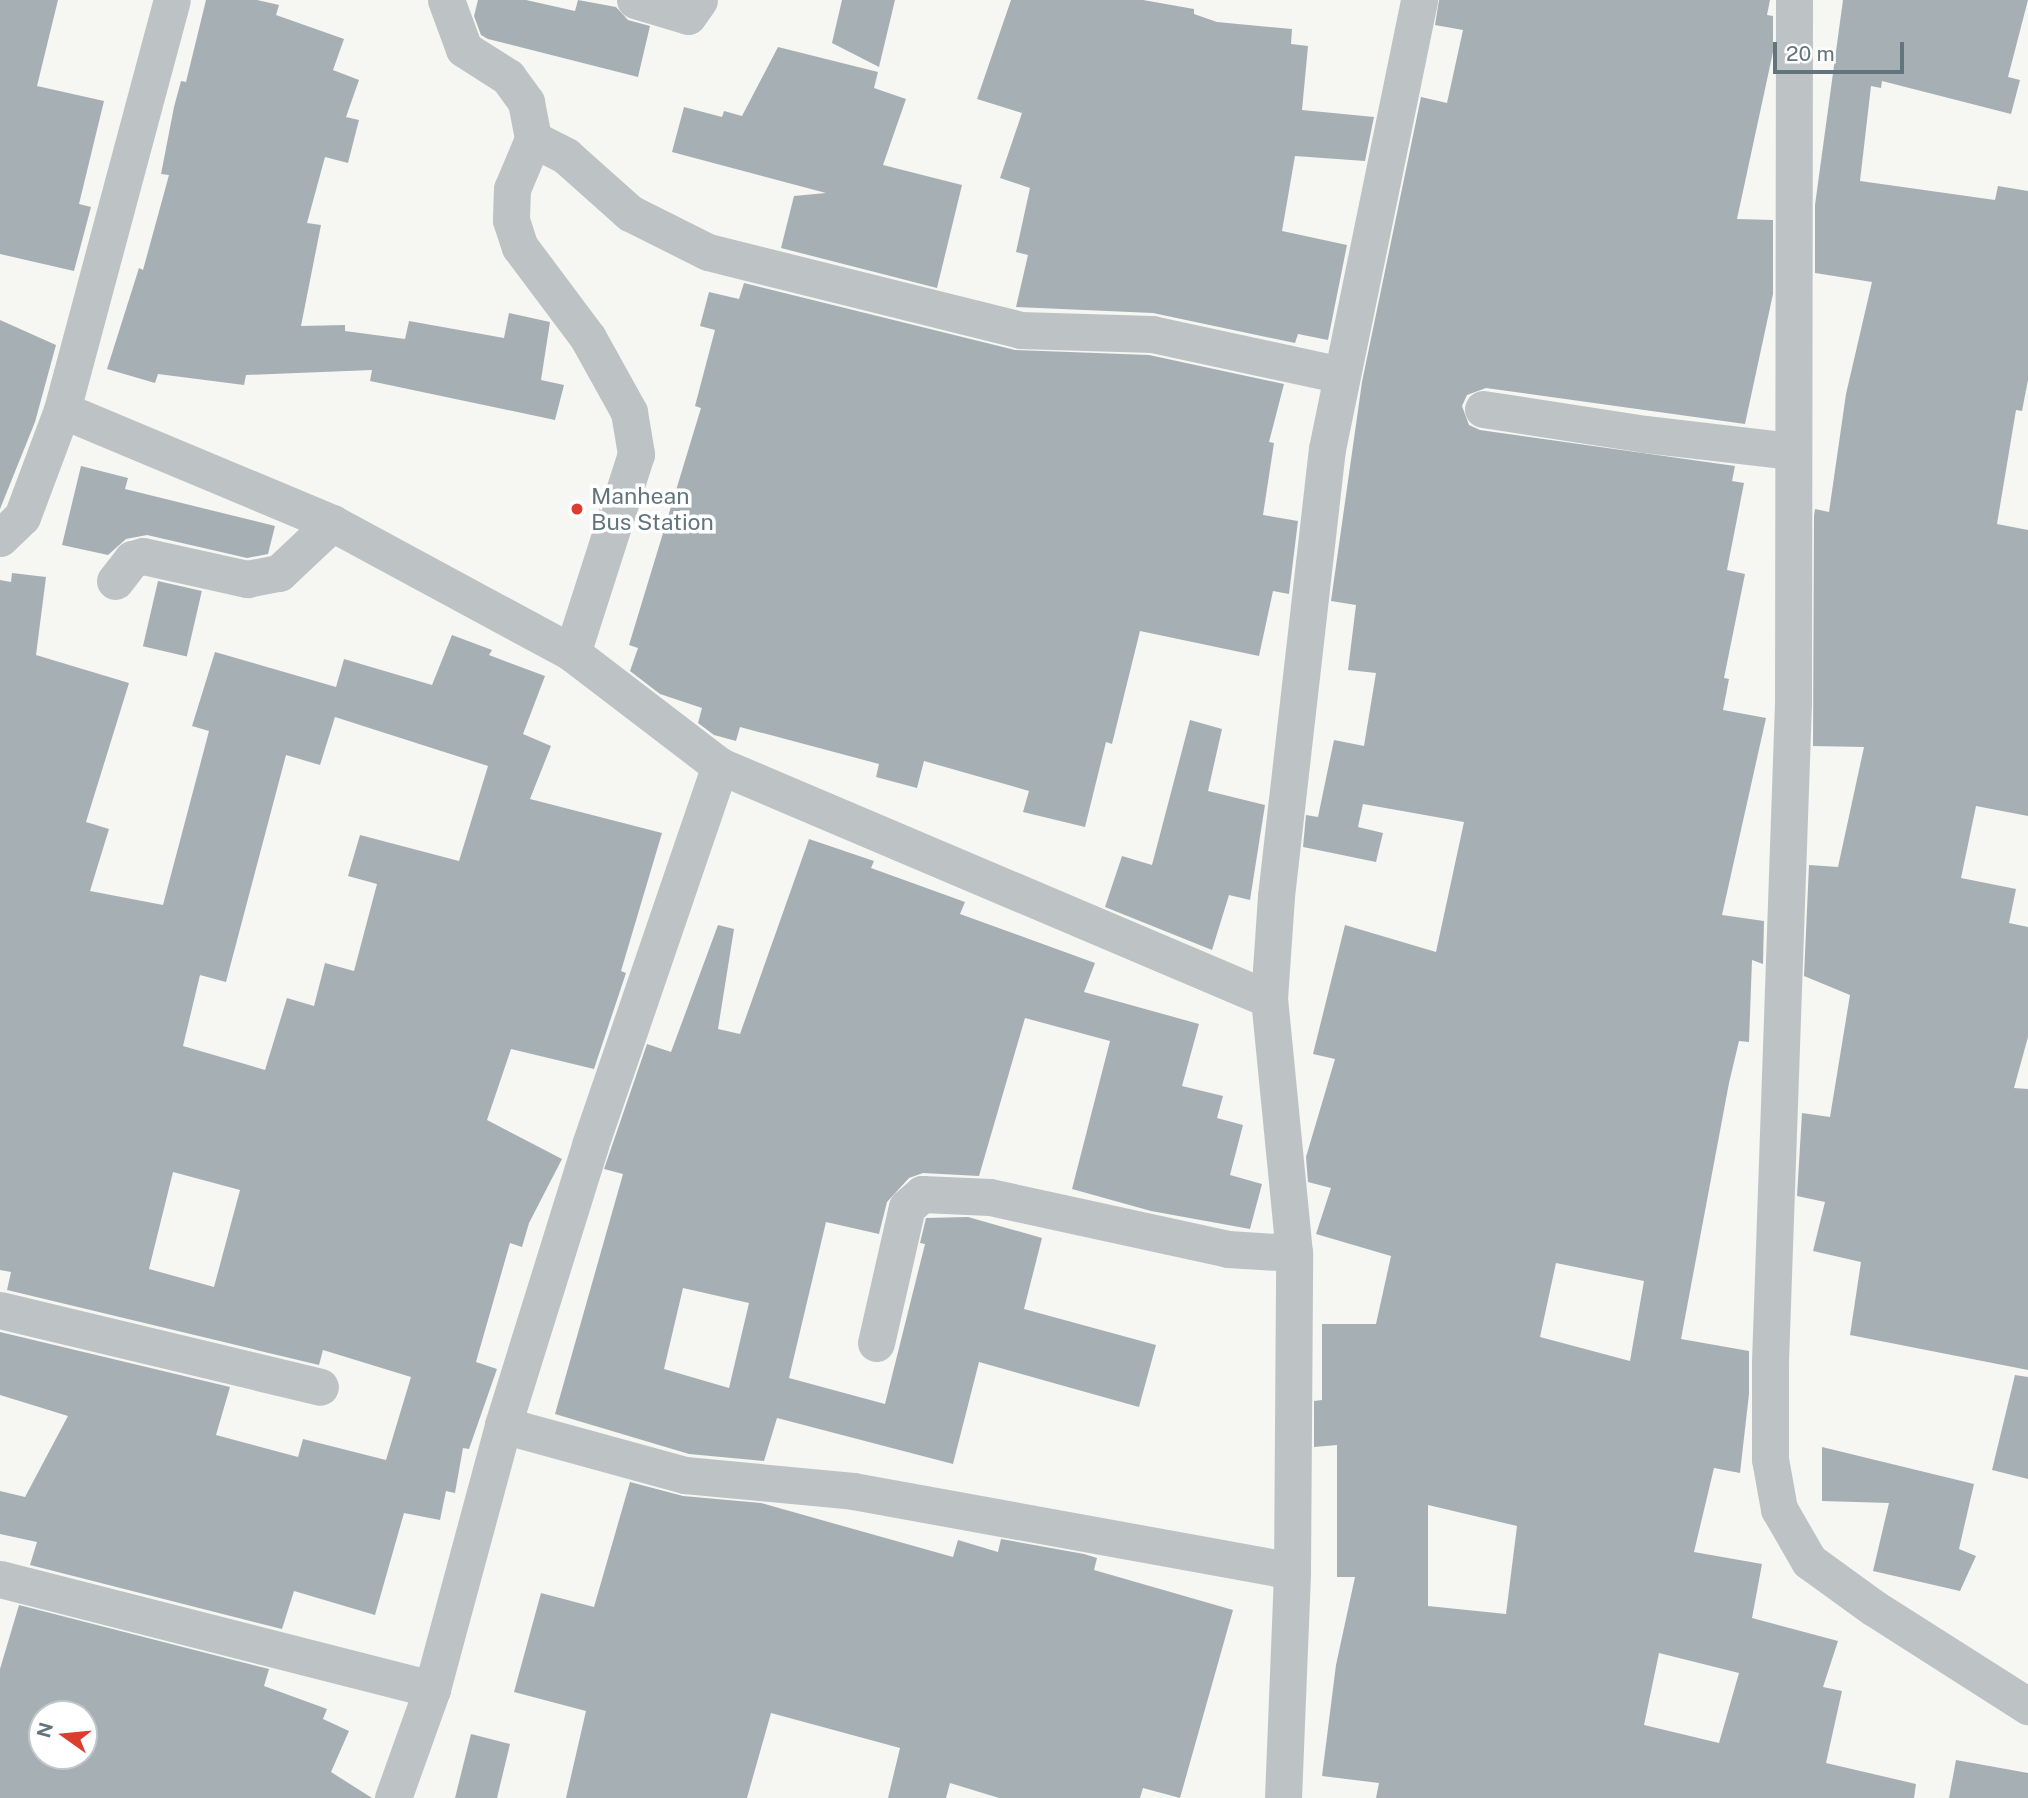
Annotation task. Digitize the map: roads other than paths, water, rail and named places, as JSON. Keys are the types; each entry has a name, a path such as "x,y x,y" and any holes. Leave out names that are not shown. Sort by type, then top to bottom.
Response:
{"street":[{"path":"0,538 22,517 62,410 172,0"},
{"path":"446,0 464,49 509,77 526,102 533,139 512,189 511,220 520,247 589,338 629,412 636,454 572,653"},
{"path":"635,0 688,16 699,0"},
{"path":"1283,1798 1292,1571 1294,1253 1269,999 1276,896 1327,449 1419,0"},
{"path":"1794,0 1793,703 1770,1363 1770,1459 1779,1509 1809,1561 1874,1608 2028,1706"},
{"path":"533,139 566,156 630,213 708,252 1020,330 1152,334 1342,375"},
{"path":"1483,409 1645,435 1792,451"},
{"path":"62,410 332,523 572,653 720,766 1269,999"},
{"path":"115,581 132,559 143,556 247,579 279,573 332,523"},
{"path":"393,1798 432,1689 503,1424 590,1145 720,766"},
{"path":"876,1343 907,1207 922,1194 990,1197 1228,1249 1294,1253"},
{"path":"0,1310 320,1387"},
{"path":"503,1424 685,1475 853,1491 1292,1571"},
{"path":"0,1579 432,1689"}],"place":[{"name":"Manhean Bus Station","path":"577,509"}]}
